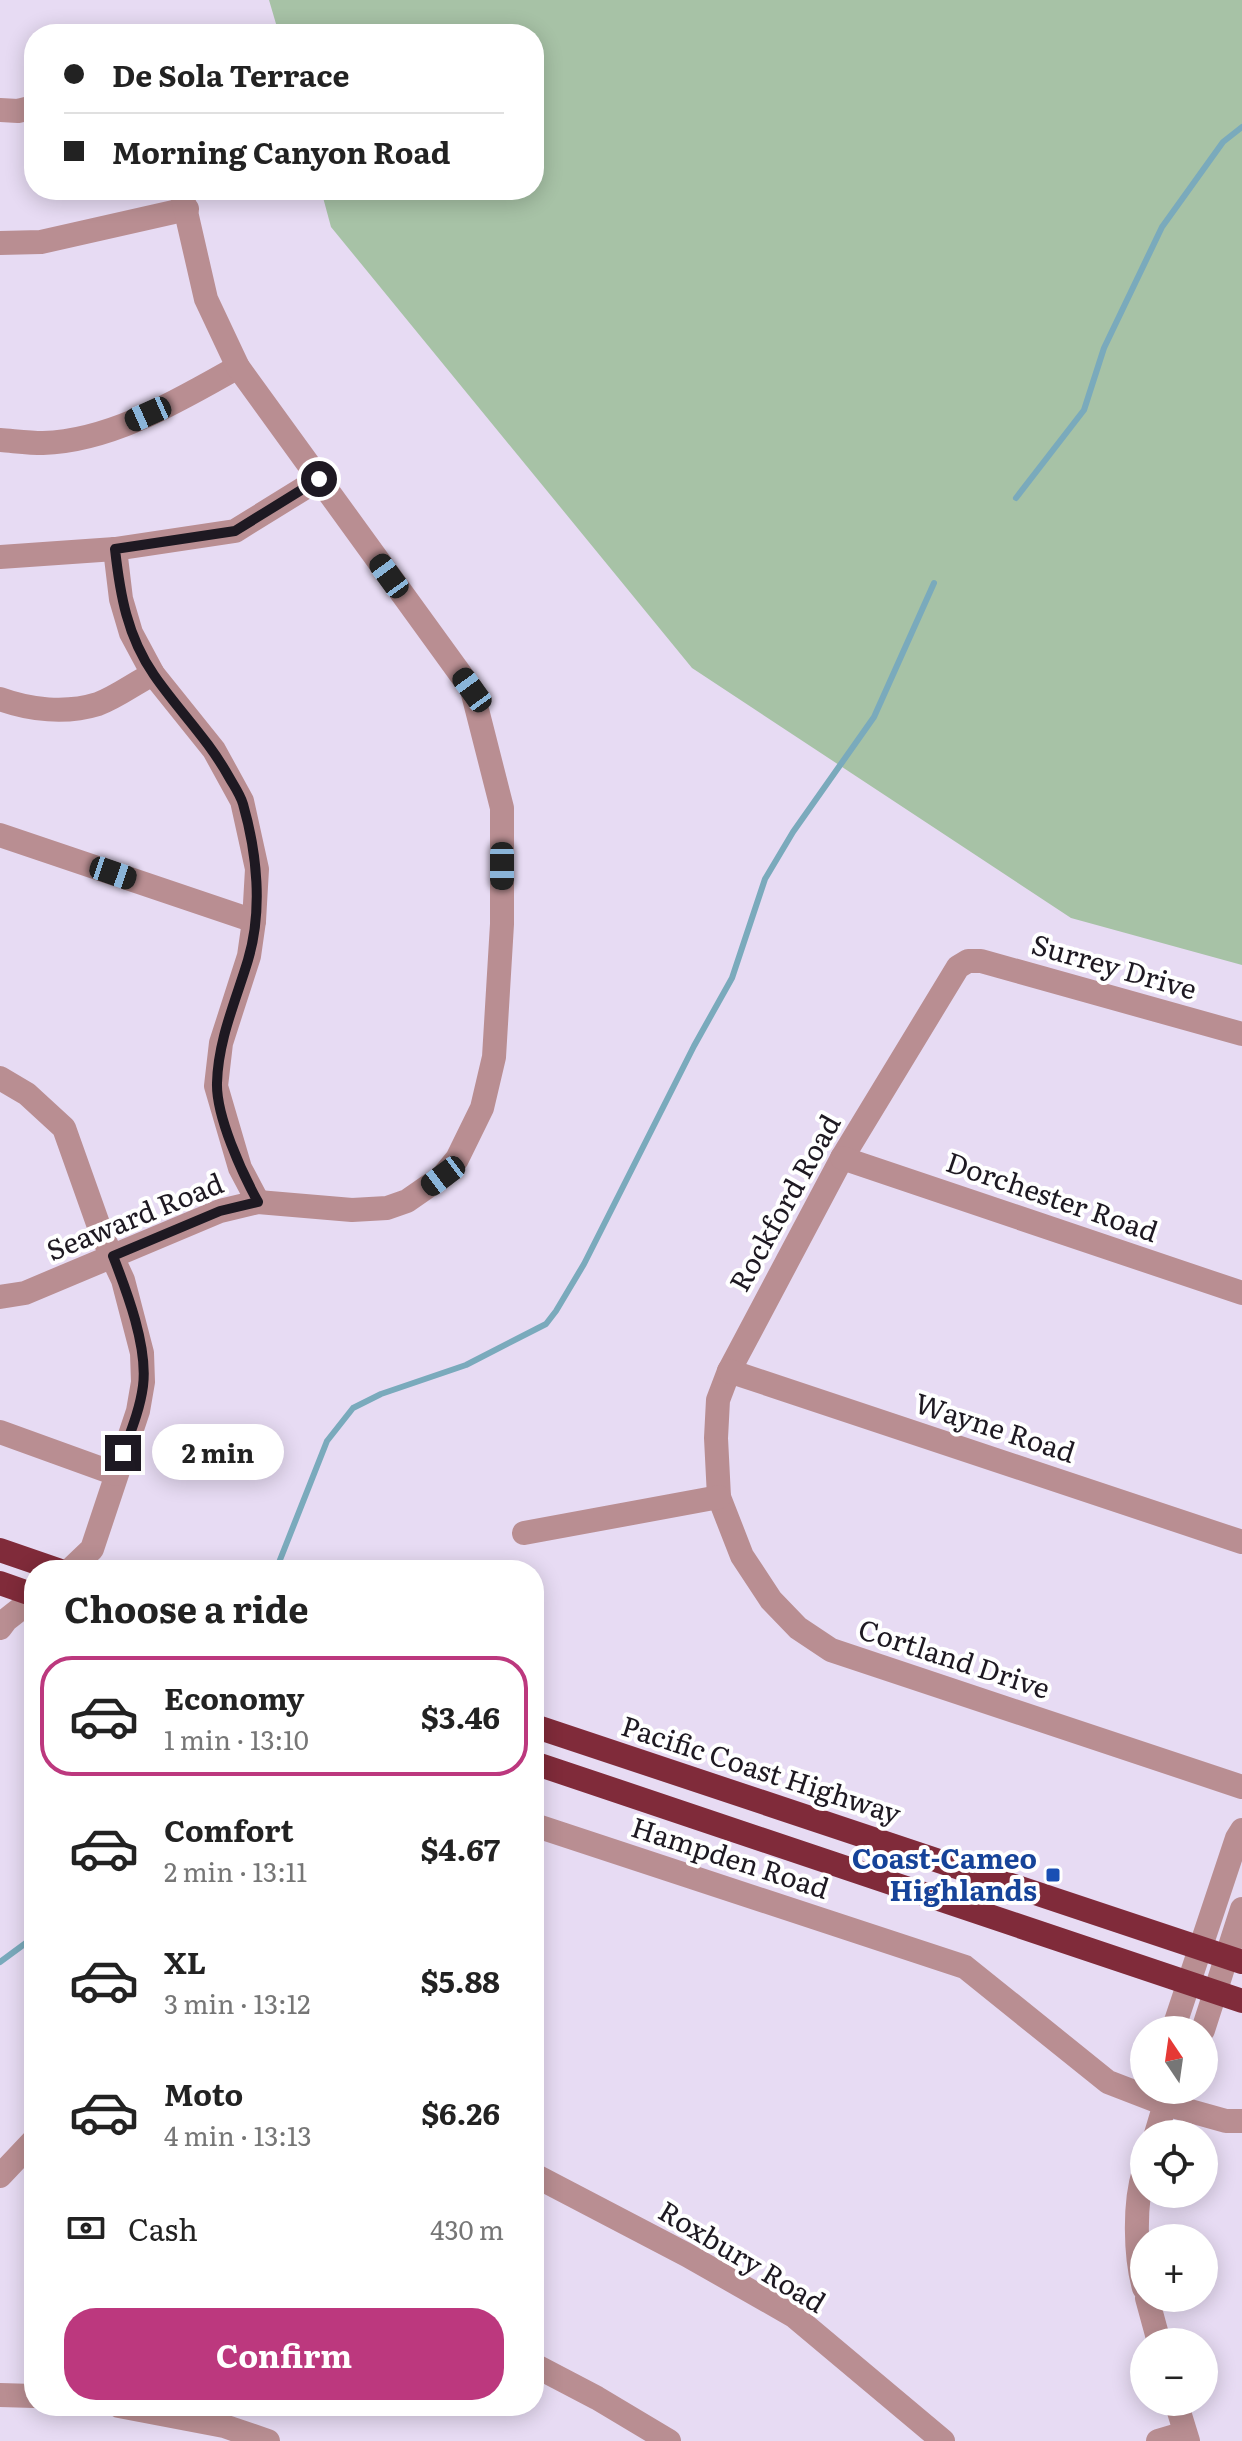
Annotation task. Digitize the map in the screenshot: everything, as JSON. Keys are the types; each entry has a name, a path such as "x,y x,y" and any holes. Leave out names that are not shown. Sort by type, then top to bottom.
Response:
{"highway":[{"path":"0,1550 29,1560"},
{"path":"0,1583 24,1592"},
{"name":"Pacific Coast Highway","path":"544,1729 1234,1959"},
{"path":"544,1766 1242,2001"}],"street":[{"path":"0,110 24,108"},
{"path":"0,243 41,242 184,200"},
{"name":"Seaward Road","path":"0,1297 25,1293 220,1211 258,1202 352,1210 387,1208 407,1201 443,1176 457,1159 482,1108 494,1057 502,924 502,808 472,690 238,367 206,299 184,200"},
{"path":"0,440 46,443 119,427 177,401 238,367"},
{"path":"0,557 115,549 235,531 319,479"},
{"path":"115,549 121,599 131,633 153,674 214,750 242,801 257,869 249,956 221,1043 216,1086 236,1158 258,1202"},
{"path":"0,699 26,709 66,709 98,703 153,674"},
{"path":"0,835 254,921"},
{"name":"Surrey Drive","path":"968,961 1014,969 1242,1034"},
{"name":"Rockford Road","path":"719,1497 718,1400 729,1371 842,1158 950,976 968,961"},
{"path":"0,1078 27,1094 64,1128 102,1235 123,1280 142,1353 143,1382 138,1411 92,1549 80,1560"},
{"name":"Dorchester Road","path":"842,1158 1242,1293"},
{"name":"Wayne Road","path":"729,1371 1242,1542"},
{"path":"0,1432 116,1474"},
{"path":"524,1533 719,1497"},
{"name":"Cortland Drive","path":"719,1497 742,1556 771,1600 798,1628 831,1650 1242,1787"},
{"path":"0,1628 24,1605"},
{"name":"Hampden Road","path":"544,1828 965,1967 1108,2082 1130,2087"},
{"path":"1177,2016 1242,1830"},
{"path":"1207,2016 1215,1992 1234,1959 1242,1909"},
{"name":"Hampden Road","path":"1189,2104 1226,2121 1242,2121"},
{"path":"0,2176 24,2151"},
{"name":"Roxbury Road","path":"544,2180 687,2255 794,2316 943,2441"},
{"path":"544,2370 669,2441"},
{"path":"0,2395 24,2396"},
{"path":"172,2416 224,2426 268,2441"},
{"path":"1158,2441 1186,2437 1180,2416"}],"green space":[{"path":"269,0 1242,0 1242,965 1071,918 692,668 331,227 324,200 544,200 544,24 276,24"}],"waterway":[{"path":"1016,498 1084,410 1104,348 1162,227 1223,142 1242,127"},
{"path":"280,1560 327,1441 353,1408 381,1394 466,1365 546,1324 556,1311 584,1264 694,1046 732,978 765,879 793,832 874,717 934,583"},
{"path":"0,1962 24,1944"}],"place":[{"name":"Coast-Cameo Highlands","path":"1053,1875"}],"route":[{"path":"123,1453 138,1411 143,1382 142,1353 123,1280 113,1256 220,1211 258,1202 234,1153 216,1086 221,1043 249,956 257,869 242,801 214,750 153,674 131,633 121,599 115,549 235,531 319,479"}]}
